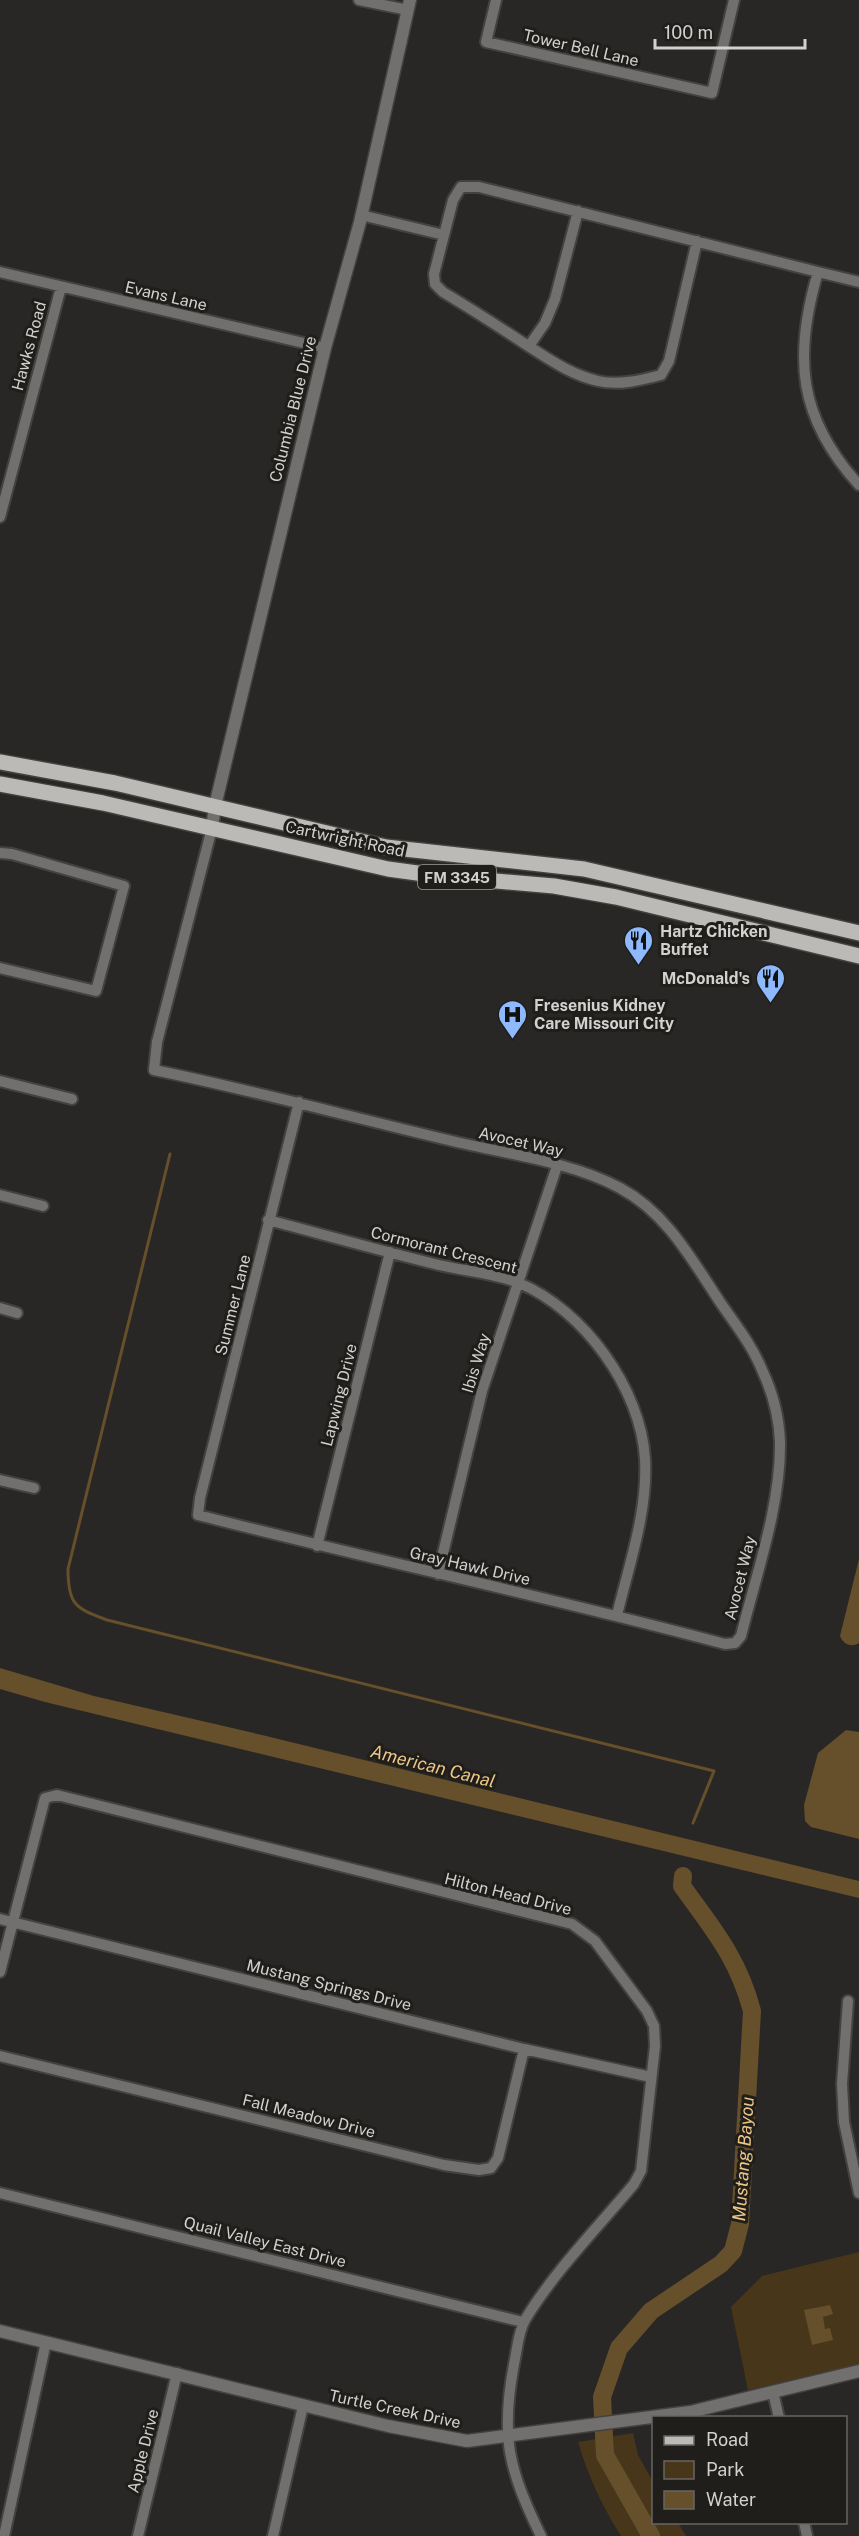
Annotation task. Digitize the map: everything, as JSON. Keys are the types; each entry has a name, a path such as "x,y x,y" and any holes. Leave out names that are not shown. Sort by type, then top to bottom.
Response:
{"main road":[{"name":"Cartwright Road","path":"0,762 115,783 386,847 547,864 619,876 859,933"},
{"name":"Cartwright Road","path":"0,784 212,828 347,860 439,876 524,882 616,897 859,956"},
{"path":"439,876 440,854"},
{"path":"616,897 619,876"},
{"path":"740,927 744,906"}],"street":[{"path":"359,0 409,5"},
{"name":"Tower Bell Lane","path":"496,0 486,42 712,93 734,0"},
{"name":"Columbia Blue Drive","path":"212,828 215,806 325,348 362,215 409,5"},
{"path":"697,241 669,361 661,375 618,382 599,382 551,362 443,292 435,284 434,274 453,200 461,188 479,187 578,211 697,241 818,272 859,282"},
{"path":"529,346 545,323 555,299 578,211"},
{"path":"362,215 444,236"},
{"name":"Evans Lane","path":"0,272 325,348"},
{"path":"818,272 807,316 803,351 811,409 824,441 838,462 859,485"},
{"name":"Hawks Road","path":"0,517 5,478 61,287"},
{"name":"Avocet Way","path":"212,828 157,1042 154,1070 299,1102 573,1170 620,1188 655,1212 682,1245 753,1350 763,1371 774,1406 780,1440 778,1476 741,1636 735,1643"},
{"path":"0,853 12,854 124,886 96,991 0,968"},
{"path":"0,1081 72,1099"},
{"name":"Summer Lane","path":"198,1515 200,1498 299,1102"},
{"name":"Ibis Way","path":"438,1574 483,1391 557,1166"},
{"path":"0,1195 43,1206"},
{"name":"Cormorant Crescent","path":"268,1220 518,1282 559,1308 580,1327 619,1375 640,1426 645,1459 645,1489 617,1615"},
{"name":"Lapwing Drive","path":"317,1546 390,1252"},
{"path":"0,1308 17,1313"},
{"path":"0,1480 33,1488"},
{"name":"Gray Hawk Drive","path":"198,1515 317,1546 617,1615 725,1644 735,1643"},
{"name":"Hilton Head Drive","path":"12,1922 45,1798 57,1796 572,1924 596,1941 647,2011 654,2026 655,2046 641,2171 634,2184 541,2297 524,2322 507,2400 507,2436 515,2478 541,2536"},
{"name":"Mustang Springs Drive","path":"0,1919 524,2049 651,2078"},
{"path":"0,1972 12,1922"},
{"path":"848,2001 842,2084 843,2113 859,2193"},
{"name":"Fall Meadow Drive","path":"0,2056 432,2162 480,2170 491,2168 498,2158 524,2049"},
{"name":"Quail Valley East Drive","path":"0,2193 524,2322"},
{"name":"Turtle Creek Drive","path":"0,2331 303,2406 388,2426 467,2441 652,2418"},
{"path":"4,2536 46,2342"},
{"name":"Turtle Creek Drive","path":"662,2416 690,2412 859,2371"},
{"name":"Apple Drive","path":"138,2536 177,2373"},
{"path":"773,2392 779,2416"},
{"path":"273,2536 303,2406"}],"green space":[{"path":"859,2252 859,2364 748,2390 731,2307 762,2276"},
{"path":"633,2433 638,2455 652,2480 652,2524 679,2524 686,2536 621,2536 591,2479 578,2442"}],"water":[{"path":"859,1559 859,1643 850,1645 845,1643 840,1636"},
{"name":"American Canal","path":"0,1668 94,1696 859,1881 859,1898 45,1702 0,1689"},
{"path":"846,1730 859,1732 859,1839 811,1827 805,1821 804,1805 818,1753"},
{"path":"830,2305 833,2314 823,2317 825,2329 830,2328 833,2340 812,2345 804,2310"}],"waterway":[{"path":"170,1154 68,1569 70,1591 76,1604 107,1620 714,1771 693,1823"},
{"name":"Mustang Bayou","path":"651,2536 605,2455 602,2397 619,2348 651,2311 721,2264 733,2251 740,2224 752,2011 732,1959 682,1886 683,1876"}],"place":[{"name":"Hartz Chicken Buffet","path":"639,966"},
{"name":"McDonald's","path":"771,1004"},
{"name":"Fresenius Kidney Care Missouri City","path":"513,1040"}]}
